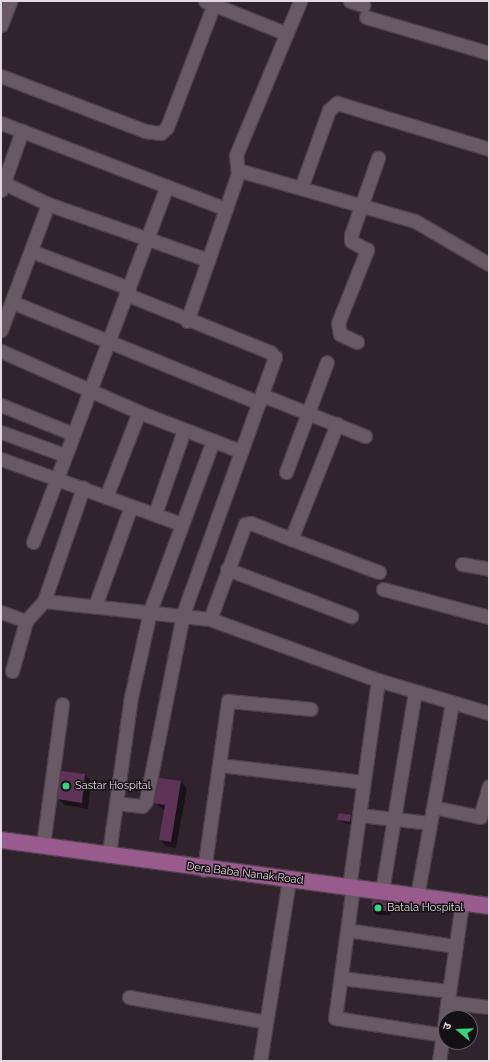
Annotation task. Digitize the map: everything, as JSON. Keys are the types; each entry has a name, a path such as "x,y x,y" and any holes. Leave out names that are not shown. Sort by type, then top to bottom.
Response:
{"main road":[{"name":"Dera Baba Nanak Road","path":"1,840 109,853 204,870 351,887 489,906"}],"street":[{"path":"1,25 10,1"},
{"path":"187,321 238,170 236,155 300,1"},
{"path":"1,76 145,131 161,133 167,127 212,2 287,34"},
{"path":"360,8 489,52"},
{"path":"301,188 329,110 337,103 489,149"},
{"path":"1,123 166,188 226,209"},
{"path":"22,131 2,187 147,240 208,260"},
{"path":"357,342 340,334 338,323 367,250 351,239 378,158"},
{"path":"238,170 415,221 489,264"},
{"path":"33,542 90,389 110,341 166,188"},
{"path":"1,330 48,204"},
{"path":"31,251 128,291 187,321 274,354 275,362 240,452 183,614 146,801 142,806 116,803"},
{"path":"12,302 260,399 308,413 365,436"},
{"path":"1,350 139,412 240,452"},
{"path":"286,472 327,362"},
{"path":"1,405 73,434"},
{"path":"106,497 139,412"},
{"path":"292,539 337,424"},
{"path":"155,514 184,430"},
{"path":"1,432 65,455"},
{"path":"109,853 131,697 150,611 213,441"},
{"path":"2,461 83,488 182,524"},
{"path":"12,670 26,621 44,601 83,488"},
{"path":"95,606 131,506"},
{"path":"210,619 227,569 248,522 379,572"},
{"path":"462,564 489,569"},
{"path":"227,569 351,616"},
{"path":"383,589 489,618"},
{"path":"44,601 183,614 210,619 378,680 489,713"},
{"path":"1,612 26,621"},
{"path":"378,680 363,782 336,1020 438,1034"},
{"path":"382,891 415,692"},
{"path":"204,870 228,701 311,709"},
{"path":"417,896 452,703"},
{"path":"43,845 62,704"},
{"path":"219,765 363,782"},
{"path":"433,806 480,817 489,786"},
{"path":"359,815 430,823"},
{"path":"260,1061 289,880"},
{"path":"446,1010 462,903"},
{"path":"347,930 456,946"},
{"path":"341,978 448,996 489,1007"},
{"path":"129,997 266,1022"},
{"path":"439,1061 441,1050"}],"building":[{"path":"61,771 85,774 82,803 57,799"},
{"path":"159,778 181,781 171,842 159,840 165,805 153,803"},
{"path":"339,813 351,815 350,822 337,820"},
{"path":"372,900 388,902 387,911 372,911"}],"place":[{"name":"Sastar Hospital","path":"66,786"},
{"name":"Batala Hospital","path":"378,908"}]}
